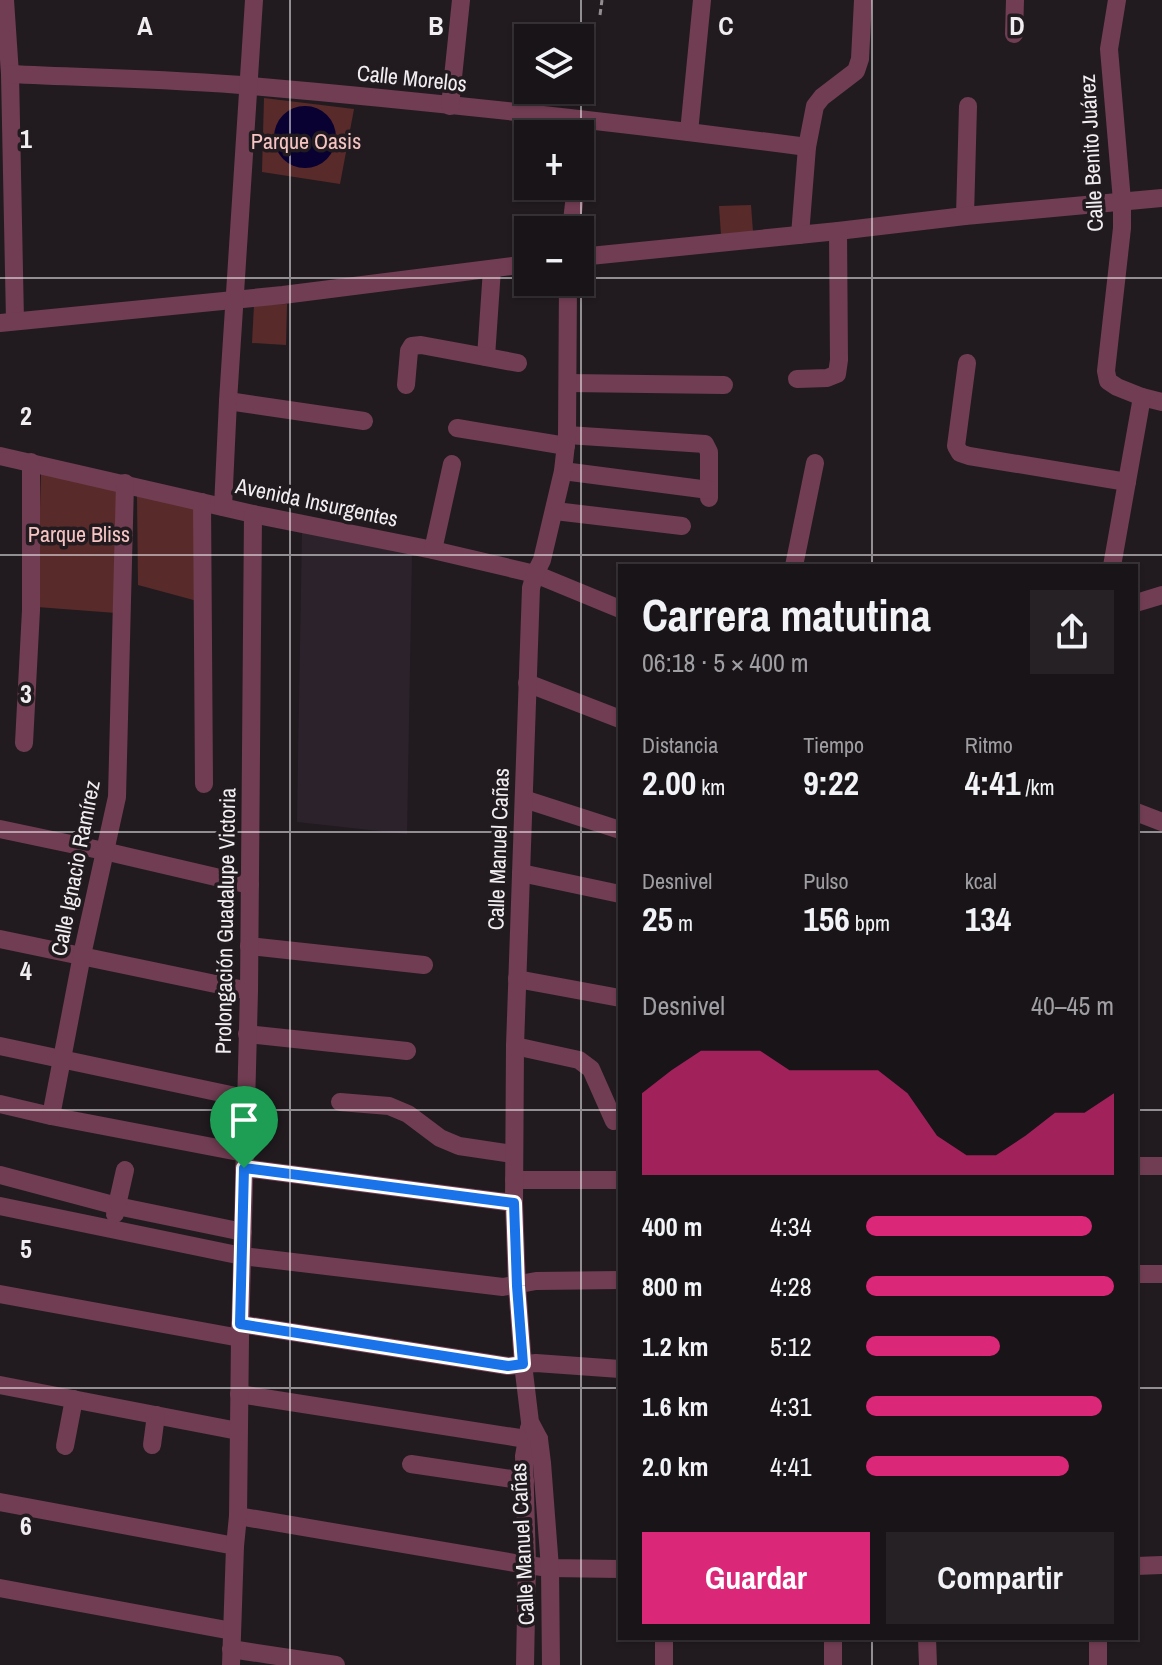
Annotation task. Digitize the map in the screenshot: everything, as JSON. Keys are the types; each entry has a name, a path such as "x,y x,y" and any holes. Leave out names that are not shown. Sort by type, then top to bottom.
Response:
{"street":[{"path":"5,0 10,74 7,322 235,300 514,266"},
{"path":"223,507 254,0"},
{"path":"450,106 461,0"},
{"path":"689,132 702,0"},
{"path":"800,235 807,147 815,106 856,71 860,59 863,0"},
{"path":"1014,34 1015,0"},
{"name":"Calle Benito Juárez","path":"1117,0 1109,49 1122,228 1106,371 1108,381 1142,397"},
{"name":"Calle Morelos","path":"10,74 250,86 575,120"},
{"path":"965,216 968,106"},
{"name":"Calle Morelos","path":"594,122 807,147"},
{"path":"594,256 1162,198"},
{"path":"797,379 827,378 837,374 838,231"},
{"path":"486,357 492,269"},
{"name":"Calle Manuel Cañas","path":"551,1665 550,1568 523,1364 513,1154 531,588 555,511 567,440 568,296"},
{"path":"406,385 412,346 421,345 518,363"},
{"path":"967,363 956,446 960,453 1127,482"},
{"path":"568,383 724,385"},
{"path":"1112,564 1142,397 1162,402"},
{"path":"228,401 364,421"},
{"path":"457,428 567,440 705,444 709,452 709,494 563,471"},
{"name":"Avenida Insurgentes","path":"0,456 535,574 618,608"},
{"path":"24,743 31,610 31,462"},
{"path":"794,564 815,463"},
{"path":"433,550 452,464"},
{"name":"Calle Ignacio Ramírez","path":"51,1116 117,797 125,483"},
{"path":"202,502 204,784"},
{"path":"555,511 682,526"},
{"name":"Prolongación Guadalupe Victoria","path":"231,1648 238,1516 249,991 253,514"},
{"path":"1138,602 1162,595"},
{"path":"527,683 618,718"},
{"path":"524,799 618,829"},
{"path":"1138,813 1162,822"},
{"path":"0,829 250,885"},
{"path":"521,873 618,894"},
{"path":"0,939 249,991"},
{"path":"249,946 424,965"},
{"path":"517,979 618,998"},
{"path":"247,1034 407,1051"},
{"path":"0,1046 245,1098"},
{"path":"515,1046 579,1060 591,1069 614,1121"},
{"path":"340,1102 389,1106 408,1114 440,1138 459,1146 513,1154"},
{"path":"0,1104 244,1161 514,1203"},
{"path":"1138,1166 1162,1166"},
{"path":"111,1228 125,1170"},
{"path":"0,1175 117,1206 243,1232"},
{"path":"514,1180 618,1180"},
{"path":"0,1206 242,1256 503,1287 536,1281 618,1280"},
{"path":"1138,1274 1162,1274"},
{"path":"0,1294 240,1331 508,1366 536,1363 618,1369"},
{"path":"0,1385 238,1431"},
{"path":"239,1394 532,1433"},
{"path":"65,1446 74,1399"},
{"path":"152,1445 156,1415"},
{"name":"Calle Manuel Cañas","path":"525,1665 527,1565 524,1456 532,1433"},
{"path":"411,1464 525,1481"},
{"path":"0,1502 235,1546"},
{"path":"238,1516 527,1565 618,1569"},
{"path":"1138,1566 1162,1565"},
{"path":"0,1588 231,1648 336,1665"},
{"path":"664,1640 664,1665"},
{"path":"833,1640 833,1665"},
{"path":"927,1640 928,1665"},
{"path":"1098,1640 1098,1665"}],"path":[{"path":"600,15 602,0"}],"shaded area":[{"path":"305,106 317,108 327,115 334,125 334,149 327,159 317,166 305,168 293,166 283,159 276,149 274,137 276,125 283,115 293,108"},
{"path":"302,531 412,553 407,834 297,822"}],"green space":[{"name":"Parque Oasis","path":"264,98 354,109 340,184 262,172"},
{"path":"751,205 753,232 721,235 719,206"},
{"path":"287,304 286,345 252,343 254,305"},
{"name":"Parque Bliss","path":"41,473 120,486 116,613 37,607"},
{"path":"137,495 204,507 201,602 138,585"}],"route":[{"path":"244,1168 514,1203 523,1364 508,1366 240,1324 244,1168"}]}
